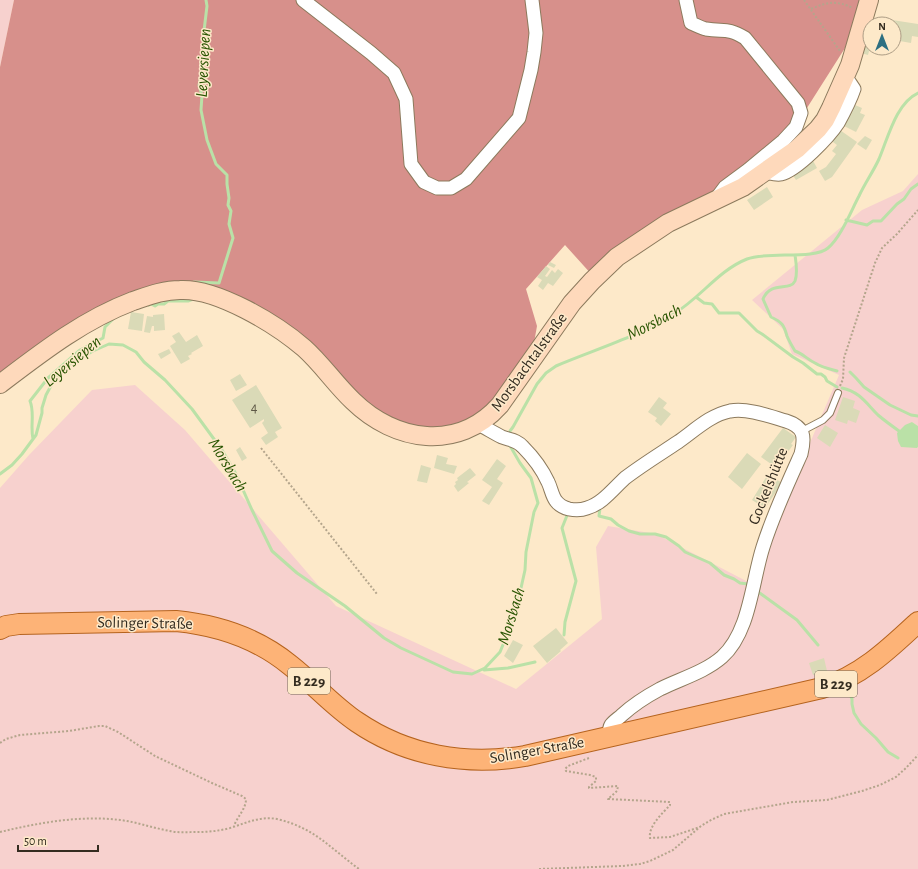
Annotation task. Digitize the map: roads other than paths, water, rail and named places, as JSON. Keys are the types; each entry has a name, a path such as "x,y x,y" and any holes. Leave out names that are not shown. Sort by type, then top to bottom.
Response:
{"main road":[{"name":"Morsbachtalstraße","path":"0,384 57,342 98,316 159,292 194,290 215,295 236,305 294,340 314,357 352,401 372,418 391,428 416,435 437,436 456,433 478,424 500,405 572,303 600,272 617,257 662,227 743,186 765,172 797,149 818,129 825,120 847,72 869,0"},
{"name":"Solinger Straße","path":"0,629 6,626 19,624 176,621 228,631 276,654 356,721 373,732 407,747 449,758 467,760 502,760 822,688 834,684 868,666 918,622"}],"street":[{"path":"303,0 371,53 394,73 406,99 411,164 424,182 438,188 451,188 466,178 519,118 534,52 536,33 532,0"},
{"path":"686,0 691,23 704,29 724,29 735,32 745,38 798,103 801,113 796,127 783,141 725,187 715,200"},
{"name":"Gockelshütte","path":"478,424 508,438 524,448 539,467 548,482 555,500 559,504 569,509 587,509 597,503 643,465 723,413 738,410 766,415 792,423 802,432 803,446 765,541 740,633 735,641 722,657 716,661 686,678 659,690 629,709 610,726 609,737"}],"lane":[{"path":"802,432 823,420 830,413 838,393"}],"waterway":[{"name":"Leyersiepen","path":"194,282 219,283 233,238 229,224 231,211 228,205 229,198 227,175 216,164 207,140 201,110 202,95 199,85 205,52 203,39 207,6 206,0"},
{"name":"Morsbach","path":"509,437 510,431 537,384 546,373 556,366 632,336 661,321 684,307 727,270 747,259 766,256 812,254 821,252 828,248 841,231 861,191 877,164 898,113 910,98 918,93"},
{"path":"846,220 867,225 873,221 881,221 897,204 904,199 911,189 918,184"},
{"path":"795,255 797,271 793,284 775,288 766,293 763,299 771,317 784,326 795,351 820,366 837,371"},
{"path":"696,297 704,303 712,304 719,313 739,313 757,331 817,374 821,374 827,381 837,387"},
{"name":"Leyersiepen","path":"149,305 151,304 155,306 158,304 164,304 168,301 188,301 193,299"},
{"name":"Leyersiepen","path":"33,439 32,410 30,401 48,378 80,350 103,338 105,327 114,318"},
{"name":"Morsbach","path":"0,474 12,465 36,435 46,395 53,382 64,368 93,351 109,344 123,345 136,352 144,362 165,380 192,409 222,450 236,474 272,551 297,573 345,606 384,638 401,648 453,672 472,674 485,668 500,652 507,635 517,606 525,570 526,552 534,512 538,503 531,478 509,444"},
{"path":"850,372 864,387 890,405 911,415 918,416"},
{"path":"842,388 858,395 878,415 899,431"},
{"path":"598,508 600,508 599,516 611,519 629,531 640,534 655,534 666,537 685,552 710,563 724,575 740,583 748,584"},
{"path":"564,635 565,622 576,581 562,528 568,513"},
{"path":"757,591 797,620 818,645"},
{"path":"484,670 508,668 535,662"},
{"path":"849,692 852,699 854,713 861,724 888,752 898,758"}]}
